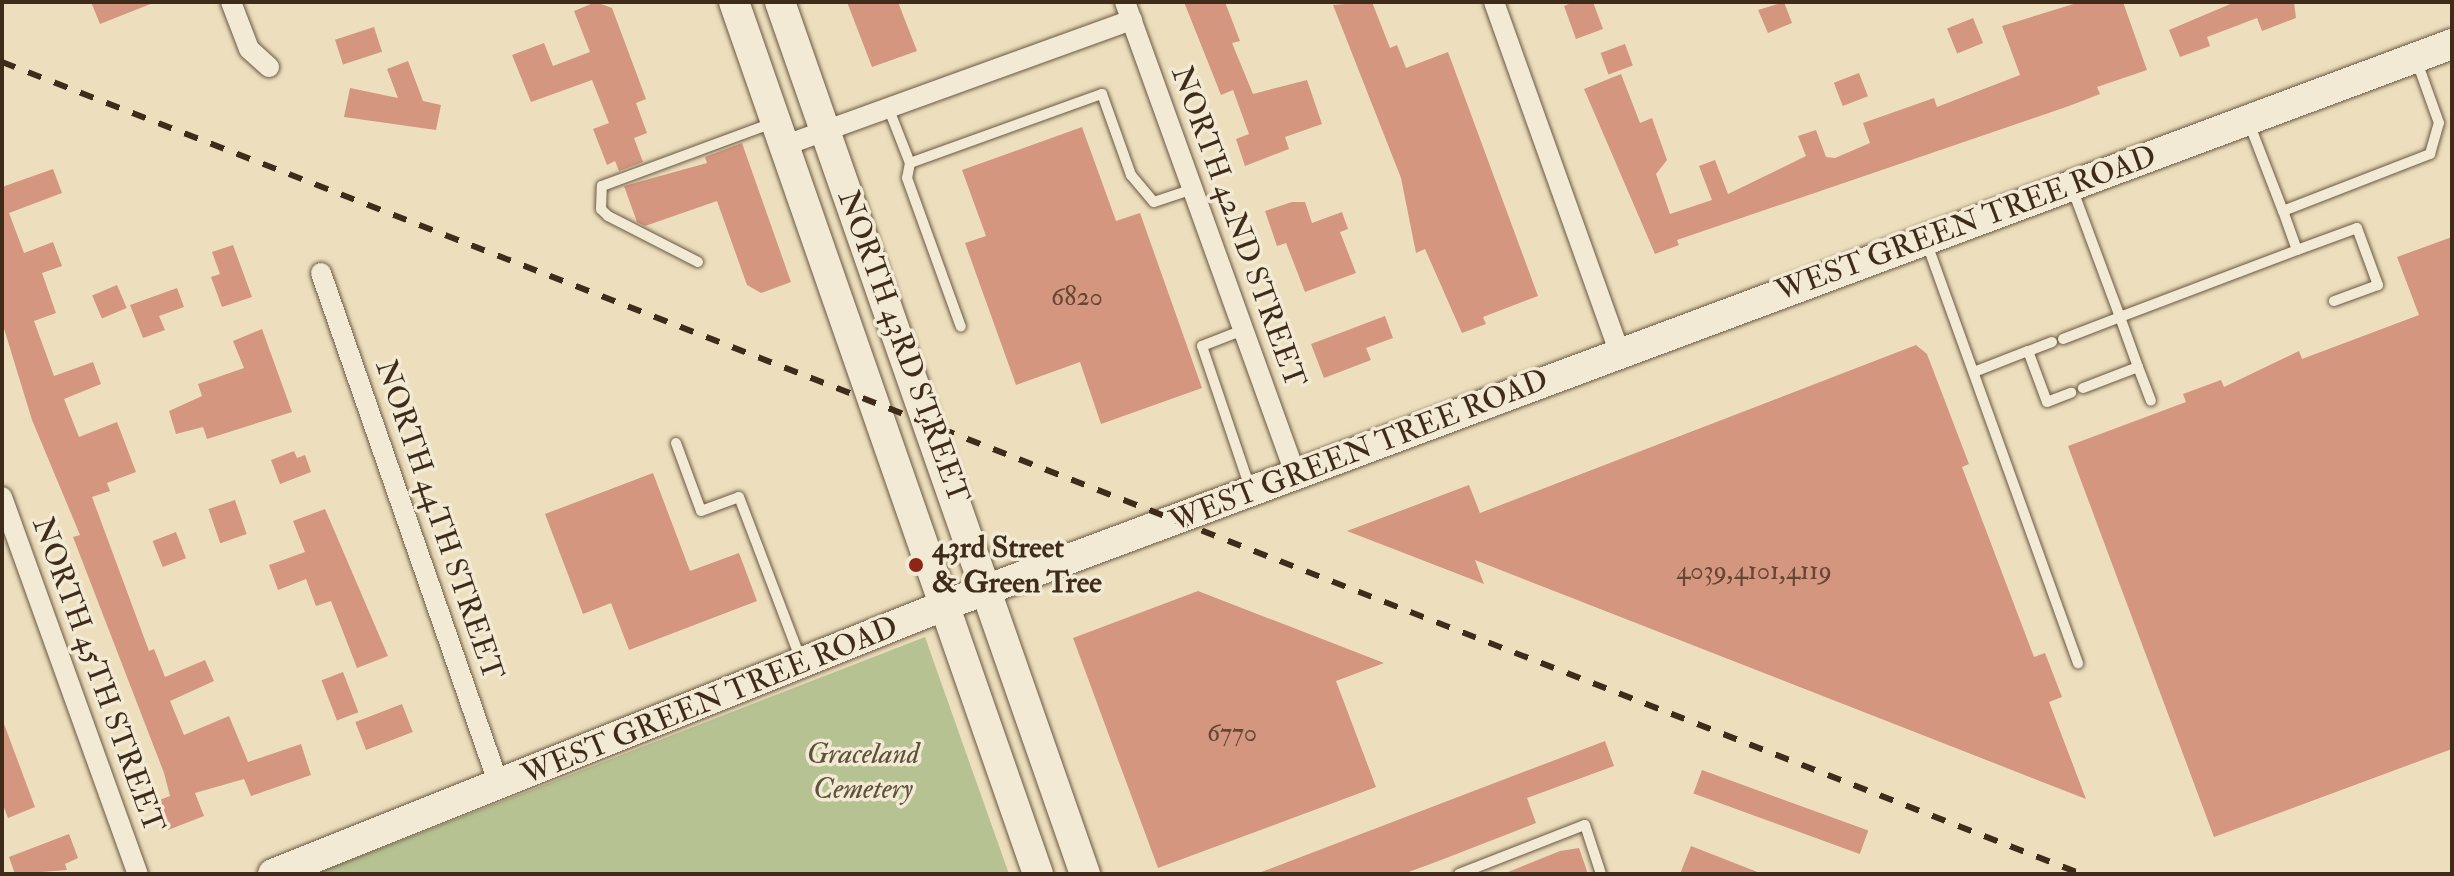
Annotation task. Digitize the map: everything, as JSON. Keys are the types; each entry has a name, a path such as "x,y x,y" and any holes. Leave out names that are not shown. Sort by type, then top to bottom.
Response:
{"street":[{"path":"231,2 249,49 269,67"},
{"name":"NORTH 43RD STREET","path":"734,2 948,604 1038,874"},
{"name":"NORTH 43RD STREET","path":"780,2 990,590 1085,874"},
{"path":"1494,2 1619,352"},
{"path":"782,133 825,130 1128,11"},
{"name":"NORTH 42ND STREET","path":"1128,11 1295,473"},
{"name":"WEST GREEN TREE ROAD","path":"273,874 500,788 804,666 948,604 2452,44"},
{"name":"NORTH 44TH STREET","path":"321,273 500,788"},
{"name":"NORTH 45TH STREET","path":"2,497 138,874"}],"lane":[{"path":"2283,211 2430,154 2439,123 2415,58"},
{"path":"910,163 1102,94 1131,175 1154,202 1193,189"},
{"path":"888,107 910,163 907,178 961,327"},
{"path":"2248,120 2297,250"},
{"path":"698,262 608,216 601,209 602,186 782,133"},
{"path":"2071,186 2151,401"},
{"path":"1974,372 2357,228 2378,285 2334,301"},
{"path":"1925,240 2078,663"},
{"path":"1243,330 1202,346 1251,490"},
{"path":"2028,351 2047,402 2071,393"},
{"path":"2083,388 2138,367"},
{"path":"676,443 701,511 739,497 804,666"},
{"path":"1459,874 1484,870 1585,825 1601,874"}],"green space":[{"name":"Graceland Cemetery","path":"925,637 1009,874 315,874"}],"building":[{"path":"91,2 153,2 153,3 100,24"},
{"path":"596,2 612,8 646,99 636,103 647,133 634,138 643,162 619,171 615,161 607,165 593,129 609,123 592,80 531,102 512,55 544,43 553,66 590,52 574,11"},
{"path":"847,2 898,2 917,51 872,67"},
{"path":"1184,2 1225,2 1240,41 1232,43 1253,94 1307,80 1322,124 1285,137 1289,149 1245,166 1236,139 1249,134 1233,90 1221,95"},
{"path":"1372,2 1390,48 1397,45 1406,68 1448,52 1538,296 1483,317 1486,324 1462,333 1425,249 1416,253 1401,178 1333,5"},
{"path":"1574,2 1593,2 1603,29 1576,39 1564,6"},
{"path":"1784,2 1792,23 1768,33 1758,10"},
{"path":"2080,2 2123,2 2147,70 2097,87 2100,94 2069,106 1677,240 1679,245 1655,254 1584,89 1621,74 1640,123 1652,118 1667,160 1656,174 1670,214 1712,200 1699,166 1715,160 1728,194 1806,156 1798,136 1816,130 1826,157 1835,158 1870,143 1863,123 1934,98 1937,107 2020,75 2002,26"},
{"path":"2235,2 2294,2 2296,18 2262,31 2257,18 2207,37 2210,46 2180,57 2169,30"},
{"path":"1973,18 1983,43 1957,54 1947,28"},
{"path":"374,27 382,52 343,64 335,40"},
{"path":"1625,44 1633,66 1608,75 1601,53"},
{"path":"408,61 423,101 441,105 436,130 344,117 350,88 398,98 387,69"},
{"path":"1859,73 1868,96 1843,106 1834,83"},
{"path":"1082,127 1116,221 1140,213 1202,388 1101,424 1080,362 1016,385 965,243 986,236 962,170"},
{"path":"742,143 791,282 761,293 747,285 717,201 645,226 637,222 624,186 707,163 705,157"},
{"path":"53,169 62,193 9,213 24,253 53,242 62,266 42,273 56,313 34,321 54,376 93,362 101,384 64,399 79,437 117,422 136,472 107,483 110,491 92,497 149,651 154,649 165,677 205,660 214,681 170,701 184,735 229,716 248,762 301,744 311,775 251,796 244,779 195,793 204,816 168,830 157,801 170,796 164,773 73,537 80,535 32,420 2,322 2,187"},
{"path":"1292,202 1305,202 1312,223 1342,212 1348,229 1340,232 1356,273 1305,292 1286,243 1277,246 1265,211"},
{"path":"2452,237 2452,749 2214,837 2068,446 2186,402 2183,394 2221,380 2224,387 2299,351 2302,359 2419,315 2397,257"},
{"path":"233,245 252,297 222,307 211,277 220,274 212,252"},
{"path":"117,285 127,308 102,319 92,296"},
{"path":"177,288 184,307 159,316 165,330 143,338 130,305"},
{"path":"1385,316 1393,338 1366,348 1371,360 1324,378 1311,344"},
{"path":"262,329 292,412 207,439 203,427 176,434 169,411 202,396 198,384 244,368 233,341"},
{"path":"1916,345 1927,354 1969,464 1962,467 2034,657 2045,653 2062,697 2049,702 2086,799 1475,560 1484,584 1347,531 1469,485 1480,513"},
{"path":"294,451 297,458 305,455 311,472 280,484 271,460"},
{"path":"653,473 690,571 739,553 757,601 629,650 611,603 583,614 545,514"},
{"path":"235,500 247,534 220,543 209,509"},
{"path":"325,509 388,656 357,668 331,601 316,606 306,579 278,590 269,565 305,552 293,521"},
{"path":"176,532 186,558 163,567 153,541"},
{"path":"1198,591 1384,663 1336,681 1376,787 1158,868 1073,638"},
{"path":"343,672 358,712 337,720 322,680"},
{"path":"402,704 413,732 366,750 355,722"},
{"path":"4,724 35,807 8,818 2,802"},
{"path":"1605,741 1614,766 1527,798 1536,823 1436,862 1403,874 1256,874"},
{"path":"1702,770 1868,831 1860,854 1693,793"},
{"path":"69,834 78,858 65,864 67,870 15,874 9,857"},
{"path":"1691,846 1760,873 1760,874 1680,874"},
{"path":"1579,848 1588,874 1503,874 1560,851"}],"railway":[{"path":"2,62 2081,874"}],"place":[{"name":"43rd Street & Green Tree","path":"916,565"}]}
